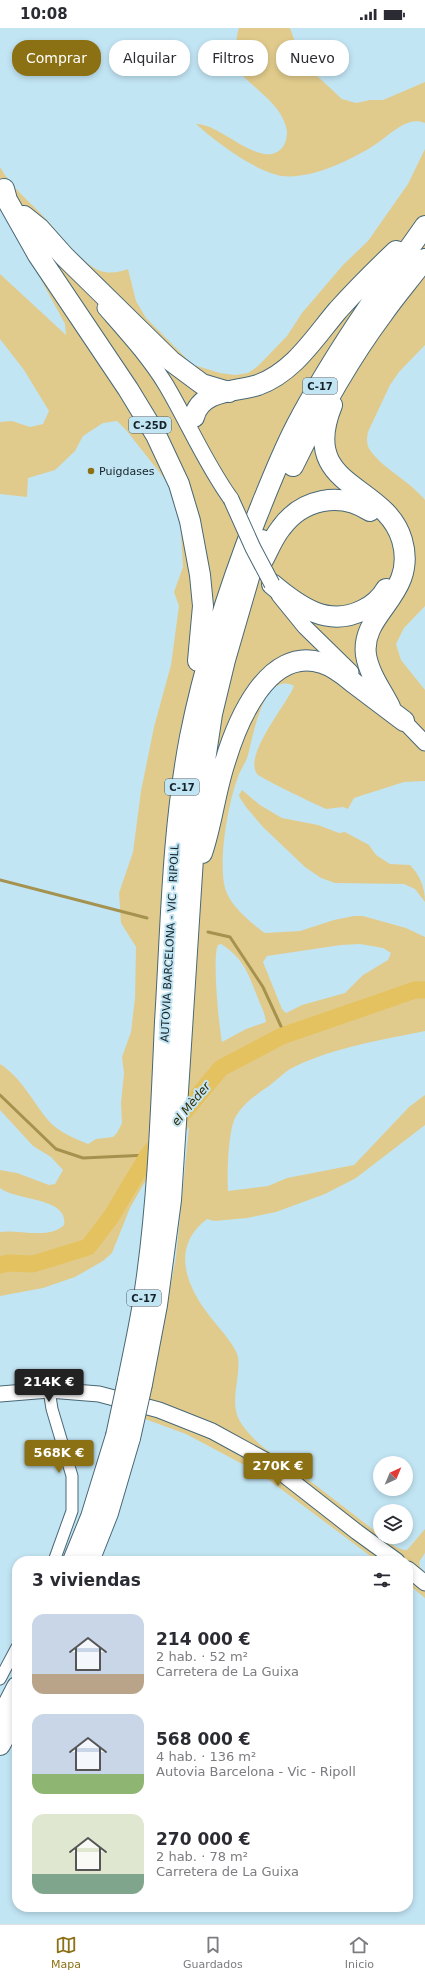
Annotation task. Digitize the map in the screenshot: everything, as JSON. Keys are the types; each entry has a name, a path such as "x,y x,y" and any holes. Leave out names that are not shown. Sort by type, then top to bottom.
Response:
{"highway":[{"name":"C-25D","path":"4,189 7,200 38,255 128,389 156,435 179,484 190,521 200,575 203,606 195,686 200,692"},
{"path":"24,216 39,228 64,256 171,361 202,384 229,392"},
{"name":"AUTOVIA BARCELONA - VIC - RIPOLL","path":"135,1382 154,1216 170,914 180,802 190,739 200,692 224,605 240,560 268,490 296,427 361,318 425,225"},
{"path":"194,417 198,406 204,400 213,395 260,384 286,369 372,274 425,225"},
{"name":"AUTOVIA BARCELONA - VIC - RIPOLL","path":"91,1556 108,1513 135,1382 157,1305 172,1200 195,827 212,714 225,660 252,573 254,560 286,480 313,424 346,368 382,315 425,259"},
{"path":"346,368 327,422 325,439 327,455 334,468 344,481 377,504 390,516 399,532 404,549 404,569 399,586 372,625 366,647 370,670 397,714"},
{"path":"252,573 258,570 274,538 288,520 317,502 341,500 359,504 376,516 386,527 392,538 394,564 392,578 377,600 358,613 339,617 316,614 290,599 272,584"},
{"path":"191,881 204,847 225,762 241,720 259,688 280,669 287,664 304,661 322,662 339,672 397,714"},
{"name":"AUTOVIA BARCELONA - VIC - RIPOLL","path":"75,1556 123,1437"},
{"path":"0,1720 12,1697"},
{"path":"0,1745 12,1723"}],"street":[{"path":"24,216 37,235 65,268 102,304 137,345 165,384 210,468 228,495 272,584 305,627 425,742"},
{"path":"102,304 114,312 150,351 176,386 227,481 228,495"},
{"path":"0,1394 49,1390 99,1394 159,1410 212,1431 266,1460 357,1532 390,1556"},
{"path":"49,1390 52,1409 72,1476 72,1511 56,1556"},
{"path":"413,1573 425,1583"},
{"path":"0,1679 12,1656"}],"shaded area":[{"path":"239,28 290,28 294,40 276,40 276,76 317,76 342,99 356,103 370,100 383,100 425,82 425,123 419,121 400,126 379,142 358,155 333,166 306,175 282,176 260,169 225,147 196,124 206,126 252,150 263,154 273,154 282,148 284,144 287,131 285,122 281,115 270,101 243,76 268,76 268,40 237,40"},
{"path":"425,149 425,345 399,372 390,385 368,432 367,441 369,448 376,457 419,493 425,500 425,606 404,628 396,644 401,660 425,690 425,781 404,782 354,798 348,809 343,807 326,809 283,789 258,775 254,767 260,743 294,686 283,684 274,688 267,696 261,708 247,758 234,788 223,848 223,877 225,888 236,908 265,933 300,931 334,920 354,916 363,916 406,928 425,937 425,1031 359,1045 311,1059 289,1070 251,1099 239,1111 231,1131 228,1191 268,1186 287,1178 354,1165 409,1107 425,1095 425,1125 356,1178 325,1194 276,1212 247,1218 214,1221 207,1219 195,1230 188,1242 185,1255 189,1281 195,1294 237,1353 238,1365 235,1407 241,1423 247,1431 269,1452 373,1530 373,1544 391,1544 403,1550 407,1550 425,1529 425,1553 419,1562 420,1567 425,1572 425,1598 413,1588 413,1556 370,1556 261,1474 186,1434 145,1419 176,1257 189,1127 143,1185 130,1208 112,1253 103,1261 75,1277 43,1288 0,1296 0,1232 42,1233 50,1232 64,1225 63,1216 58,1209 50,1204 17,1195 0,1188 0,1170 17,1173 49,1185 55,1184 63,1170 51,1157 33,1146 0,1110 0,1064 14,1076 26,1090 48,1120 61,1131 72,1137 88,1144 96,1139 113,1137 117,1133 122,1123 121,1103 124,1073 122,1057 131,1032 135,998 136,947 121,923 119,893 133,852 141,791 154,727 171,665 179,606 174,592 183,567 180,517 175,497 164,478 126,430 117,421 103,423 83,436 75,451 55,470 28,478 27,497 0,494 0,422 12,421 30,427 43,424 49,411 24,370 0,339 0,274 66,335 65,324 0,204 0,167 14,187 83,260 102,271 117,272 128,269 136,301 146,318 194,365 220,373 235,375 248,373 258,366 287,336 302,313 343,265 368,241 408,184","holes":["221,944 241,962 252,984 266,1022 246,1029 222,1042 216,977 216,952 218,945","360,944 383,948 391,953 388,960 363,975 345,993 302,1005 286,1013 282,1009 263,962 267,956 341,945"]},
{"path":"242,790 260,805 282,818 318,825 339,833 345,832 369,845 376,855 390,864 410,865 417,873 421,882 425,902 415,889 404,884 335,883 321,878 305,867 263,827 240,798 239,795"}],"waterway":[{"path":"0,880 147,918"},
{"path":"208,932 230,937 263,987 285,1035"},
{"name":"el Mèder","path":"0,1265 8,1263 33,1264 88,1247 111,1217 148,1155 221,1068 282,1036 415,990 425,990"},
{"path":"0,1095 56,1149 83,1158 148,1155"}],"place":[{"name":"Puigdases","path":"91,471"}]}
